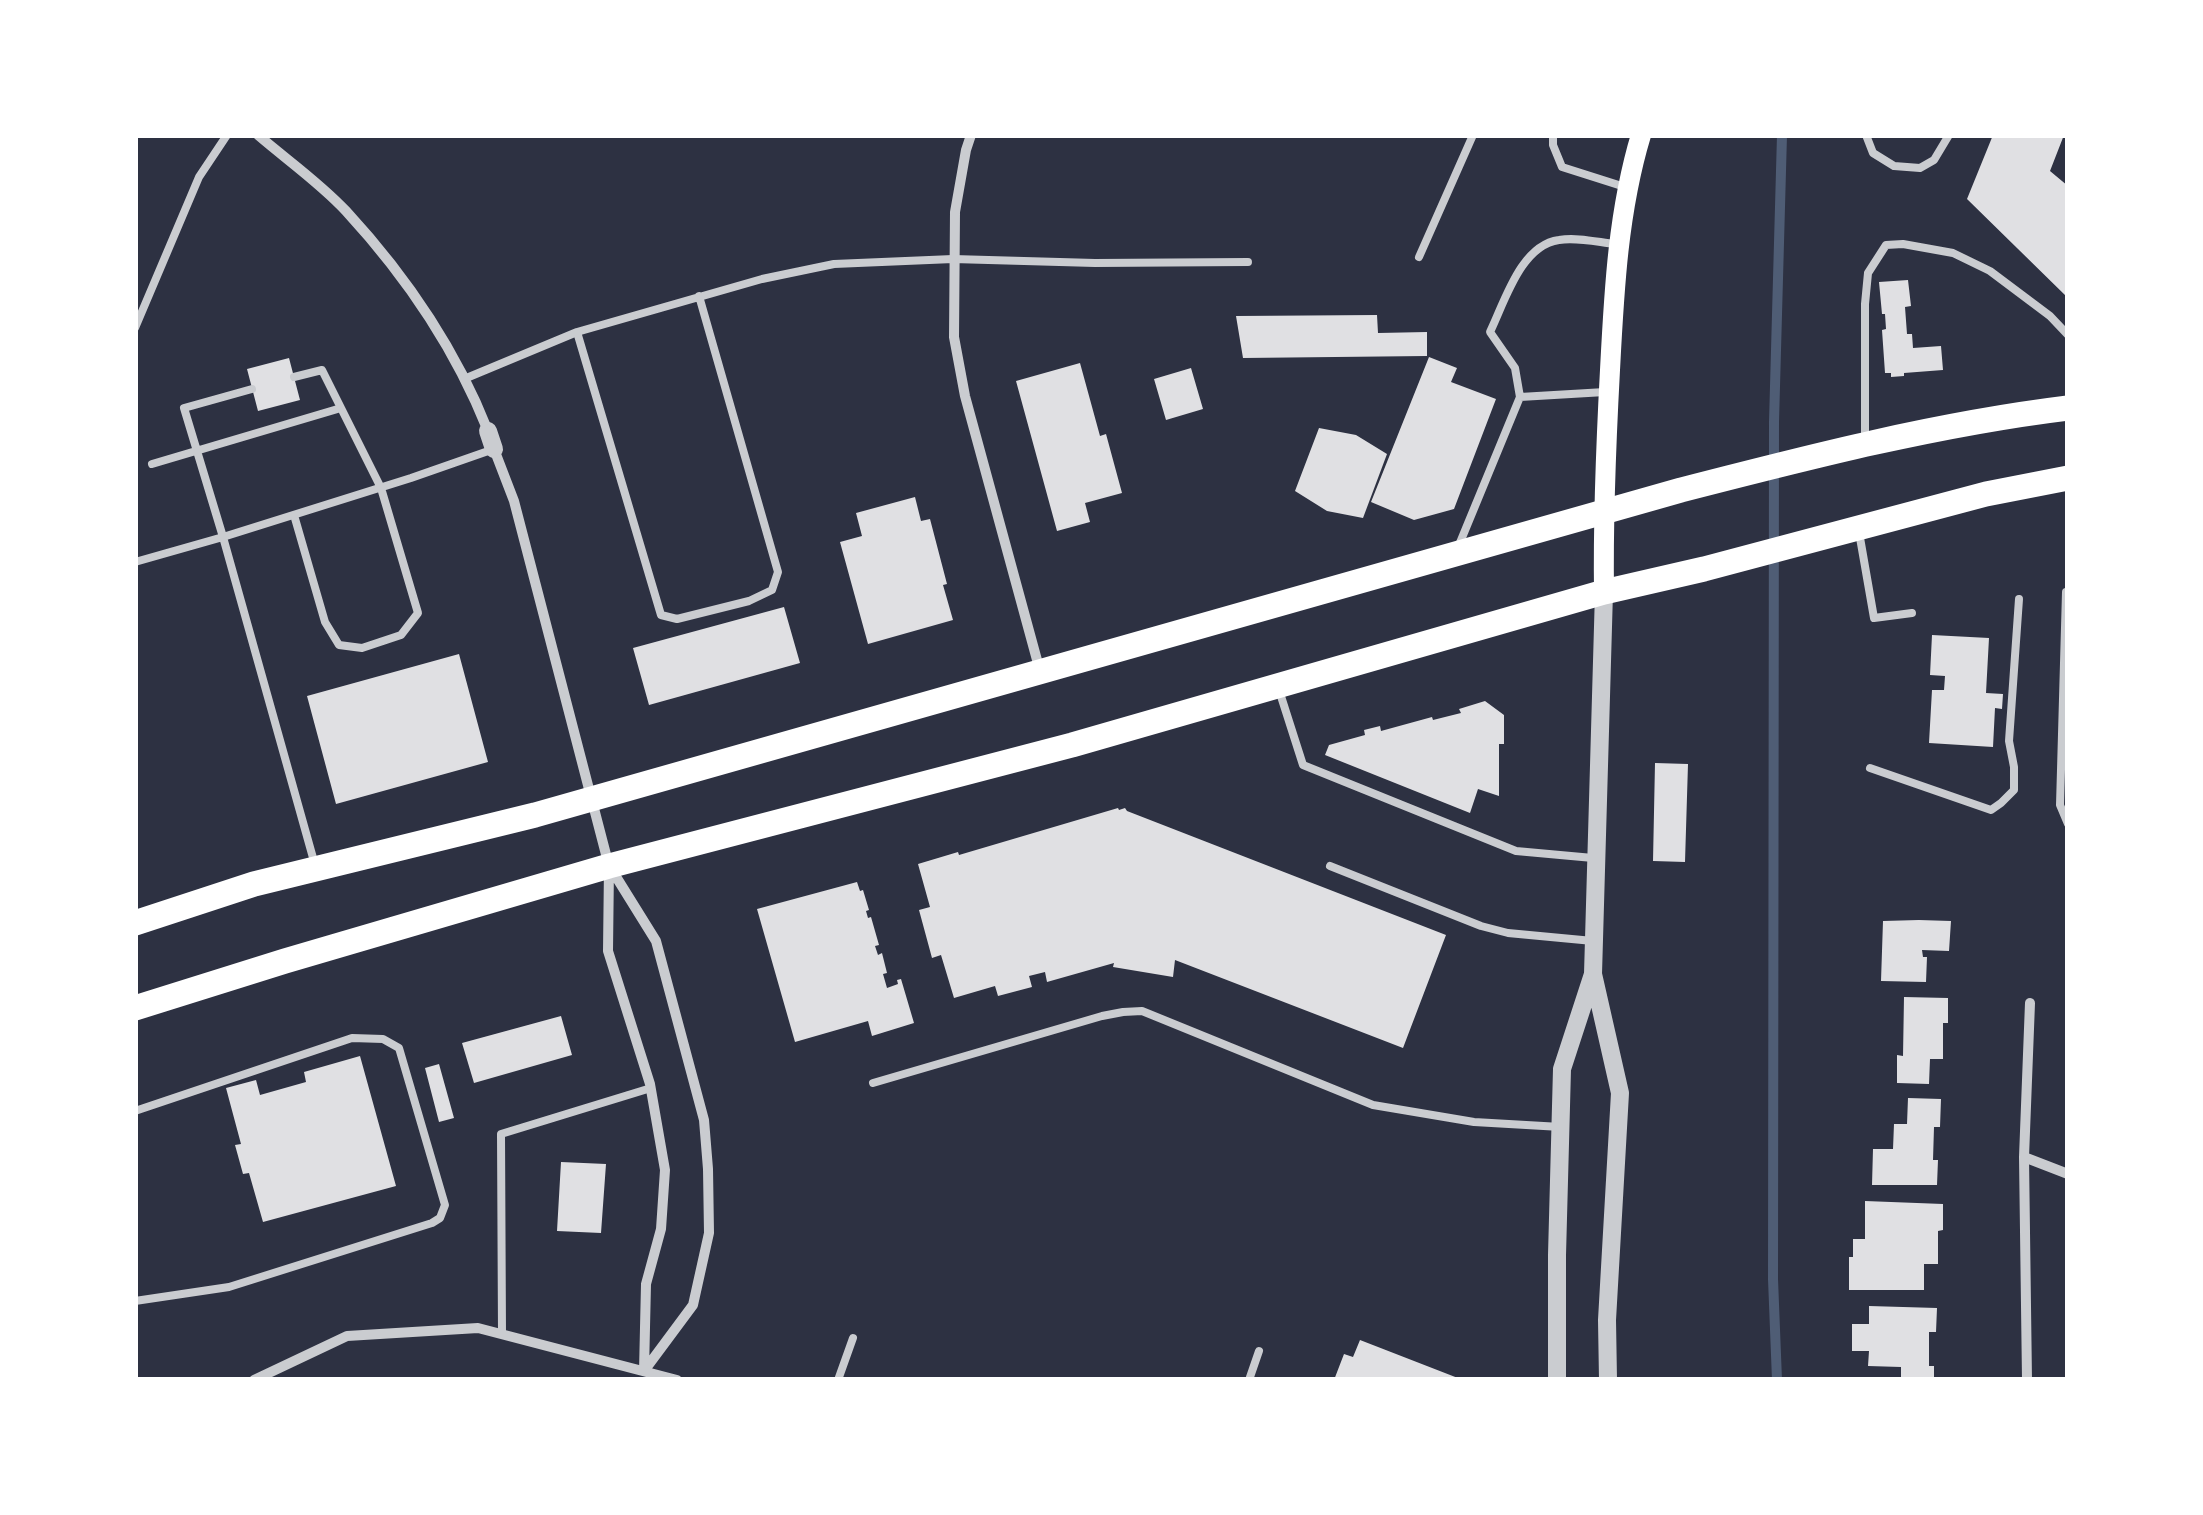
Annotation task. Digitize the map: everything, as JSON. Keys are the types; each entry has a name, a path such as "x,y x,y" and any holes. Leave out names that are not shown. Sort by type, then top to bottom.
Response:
{"main road":[{"path":"1604,592 1603,511 1613,295 1641,135"},
{"path":"135,924 254,884 535,814 1603,511 1865,444 2010,415 2068,408"},
{"path":"135,1008 609,866 1072,746 1604,592 1986,494 2068,478"}],"street":[{"path":"258,135 344,210 427,312 478,405 514,500 609,866 608,951 650,1088 665,1170 661,1229 646,1284 644,1371"},
{"path":"971,135 955,212 954,337 965,396 1040,670"},
{"path":"1604,592 1593,974 1620,1093 1607,1320 1608,1380"},
{"path":"609,866 656,941 704,1120 708,1169 708,1233 693,1306 644,1371"},
{"path":"1557,1380 1562,1069 1593,974"},
{"path":"2027,1380 2024,1157 2030,1004"},
{"path":"2024,1157 2068,1174"},
{"path":"254,1380 348,1336 478,1328 677,1380"}],"lane":[{"path":"135,328 198,177 227,135"},
{"path":"1419,257 1473,135"},
{"path":"1553,135 1562,167 1629,188"},
{"path":"1866,135 1873,153 1884,160 1894,166 1920,168 1934,160 1950,135"},
{"path":"1456,553 1520,397 1515,368 1490,332 1526,258 1544,243 1563,239 1620,244"},
{"path":"1865,444 1868,273 1886,245 1903,244 1953,253 1978,265 2050,316 2068,335"},
{"path":"464,379 577,332 762,279 834,264 953,259 1248,262"},
{"path":"577,332 660,616 676,619 749,601 772,590 778,572 699,296"},
{"path":"294,378 322,370 381,488 418,613 401,636 362,648 339,644 324,622 294,515"},
{"path":"252,389 184,408 316,868"},
{"path":"1520,397 1608,392"},
{"path":"152,464 342,408"},
{"path":"135,562 381,488 491,440"},
{"path":"1858,528 1874,618 1912,613"},
{"path":"2066,592 2064,805 2068,824"},
{"path":"1870,768 1991,810 2014,790 2009,741 2020,599"},
{"path":"1278,686 1303,765 1516,851 1597,858"},
{"path":"1330,866 1480,926 1508,933 1594,942"},
{"path":"873,1083 1102,1016 1142,1011 1373,1105 1474,1122 1561,1127"},
{"path":"135,1111 352,1038 382,1038 399,1048 445,1205 440,1218 432,1223 229,1287 135,1301"},
{"path":"502,1334 501,1134 650,1088"},
{"path":"838,1380 853,1338"},
{"path":"1249,1380 1259,1351"}],"building":[{"path":"1993,135 2064,135 2050,171 2068,186 2068,298 1967,199"},
{"path":"1908,280 1911,306 1905,307 1907,334 1912,334 1913,348 1941,346 1943,370 1891,377 1891,373 1885,373 1882,330 1886,329 1879,282"},
{"path":"1377,315 1378,333 1427,332 1427,356 1243,358 1236,316"},
{"path":"1429,357 1457,368 1451,382 1496,399 1454,509 1414,520 1371,502"},
{"path":"289,358 300,400 258,411 247,369"},
{"path":"1080,363 1100,436 1106,434 1122,493 1085,503 1090,522 1057,531 1016,381"},
{"path":"1191,368 1203,409 1166,420 1154,379"},
{"path":"1319,428 1356,435 1387,454 1363,518 1327,511 1295,491"},
{"path":"915,497 921,521 930,519 953,620 868,644 840,542 862,536 856,513"},
{"path":"784,607 800,663 649,705 633,648"},
{"path":"1932,635 1989,638 1986,693 2003,694 2002,709 1995,708 1993,747 1929,743 1932,690 1944,690 1945,676 1930,675"},
{"path":"459,654 488,762 336,804 307,696"},
{"path":"1485,701 1504,715 1504,744 1499,744 1499,796 1478,789 1470,813 1325,755 1329,745 1365,735 1364,730 1380,726 1381,731 1432,717 1433,720 1461,713 1459,709"},
{"path":"1655,763 1688,764 1685,862 1653,861"},
{"path":"1118,808 1446,935 1403,1048 1175,960 1173,977 1113,967 1114,963 1047,982 1045,972 1029,976 1032,987 998,996 995,986 954,998 941,955 932,958 919,910 930,907 918,864"},
{"path":"857,882 869,910 866,911 879,945 875,946 878,955 882,953 887,988 901,979 914,1023 872,1036 868,1021 795,1042 757,909"},
{"path":"1883,921 1951,921 1949,951 1922,950 1923,957 1927,957 1926,982 1881,981"},
{"path":"1904,997 1948,998 1943,1059 1930,1059 1929,1084 1897,1083 1897,1055 1903,1056"},
{"path":"561,1016 572,1055 474,1083 462,1043"},
{"path":"360,1056 396,1186 263,1222 249,1173 243,1174 235,1145 241,1144 226,1088 256,1080 260,1095 306,1082 304,1072"},
{"path":"439,1064 454,1118 439,1122 425,1068"},
{"path":"1908,1098 1941,1099 1940,1127 1934,1127 1937,1185 1872,1185 1873,1149 1893,1149 1894,1124 1907,1124"},
{"path":"561,1162 606,1164 601,1233 557,1231"},
{"path":"1865,1201 1943,1204 1938,1264 1924,1264 1924,1290 1849,1290 1853,1239 1865,1239"},
{"path":"1869,1306 1937,1308 1936,1332 1929,1332 1929,1366 1934,1366 1934,1380 1901,1380 1901,1367 1868,1366 1869,1351 1852,1351 1852,1324 1869,1324"},
{"path":"1360,1340 1463,1380 1334,1380 1344,1354 1353,1357"}],"waterway":[{"path":"1777,1380 1773,1279 1774,422 1782,135"}]}
